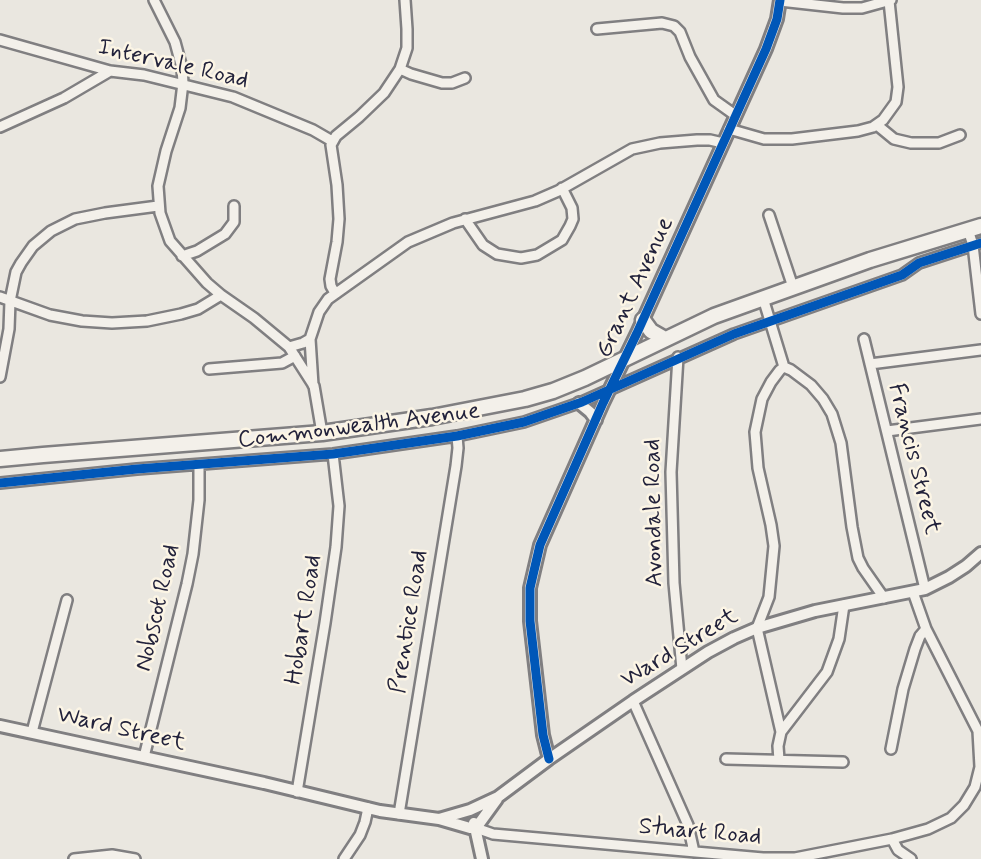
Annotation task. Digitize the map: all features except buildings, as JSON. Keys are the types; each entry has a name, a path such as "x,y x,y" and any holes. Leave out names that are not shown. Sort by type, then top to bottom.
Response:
{"main road":[{"name":"Commonwealth Avenue","path":"0,458 322,433 432,418 525,399 568,385 709,318 793,287 975,228"},
{"path":"643,320 650,331 665,339"}],"street":[{"path":"154,0 175,41 183,83 180,108 159,177 157,194 170,241 207,283 289,347 313,386"},
{"path":"335,293 330,279 339,219 332,141 384,93 400,69 407,38 405,0"},
{"path":"729,129 764,139 792,139 858,131 877,125 883,120 892,109 898,94 890,0 862,8 780,1"},
{"name":"Grant Avenue","path":"549,759 543,735 531,640 530,588 540,545 766,49 777,19 780,1"},
{"path":"597,29 658,23 674,26 680,32 690,57 714,100 734,115"},
{"name":"Intervale Road","path":"0,40 110,71 183,83 247,101 332,141"},
{"path":"400,69 442,83 452,83 465,78"},
{"path":"0,127 64,98 110,71"},
{"path":"877,125 894,139 911,143 939,143 960,135"},
{"path":"322,433 313,386 310,339 319,312 335,293 408,242 465,219 547,196 632,149 697,140 723,143"},
{"path":"465,219 483,245 497,254 521,258 537,255 562,240 573,219 572,208 562,188"},
{"path":"0,377 16,272 33,246 62,225 88,216 159,206"},
{"path":"183,256 197,251 225,233 235,219 234,206"},
{"path":"769,215 793,287"},
{"path":"975,228 981,314"},
{"name":"Commonwealth Avenue","path":"0,483 333,454 457,436 524,422 579,403 724,337 902,275 919,263 977,244"},
{"path":"913,247 919,263"},
{"path":"0,297 58,317 112,323 147,321 198,310 221,295"},
{"path":"763,298 784,367"},
{"path":"289,347 303,344 310,339"},
{"name":"Francis Street","path":"864,340 925,589"},
{"path":"870,365 981,350"},
{"path":"209,369 282,363 295,356"},
{"name":"Avondale Road","path":"678,357 671,471 674,583 682,669"},
{"path":"784,367 817,391 832,415 841,443 858,558 884,598"},
{"path":"779,760 781,732 757,628 769,597 774,547 758,468 755,432 762,400 771,382 784,367"},
{"path":"579,403 596,420"},
{"path":"887,431 981,419"},
{"name":"Prentice Road","path":"399,814 456,466 457,436"},
{"name":"Hobart Road","path":"297,792 336,547 339,506 333,454"},
{"name":"Nobscot Road","path":"144,757 187,584 199,499 199,465"},
{"name":"Ward Street","path":"439,819 470,810 498,797 549,759 708,652 757,628 844,605 925,589 949,578 981,553"},
{"name":"Stuart Road","path":"476,828 493,834 763,858 795,858 892,839 929,829 951,818 964,805 975,787 980,767 978,732 926,629 913,592"},
{"path":"32,732 67,600"},
{"path":"781,732 827,672 839,639 844,605"},
{"path":"891,749 903,689 915,649 926,629"},
{"path":"634,701 688,825 694,852"},
{"name":"Ward Street","path":"0,726 368,808 439,819 476,828 498,797"},
{"path":"726,759 843,762"},
{"path":"344,859 360,835 368,808"},
{"path":"470,810 482,859"},
{"path":"892,839 898,850 911,859"},
{"path":"79,859 112,855 135,859"}],"cycle path":[{"path":"549,759 543,735 530,621 530,588 540,545 766,49 777,19 780,0"},
{"path":"0,483 333,454 457,436 524,422 582,402 734,334 902,275 919,263 981,243"}]}
